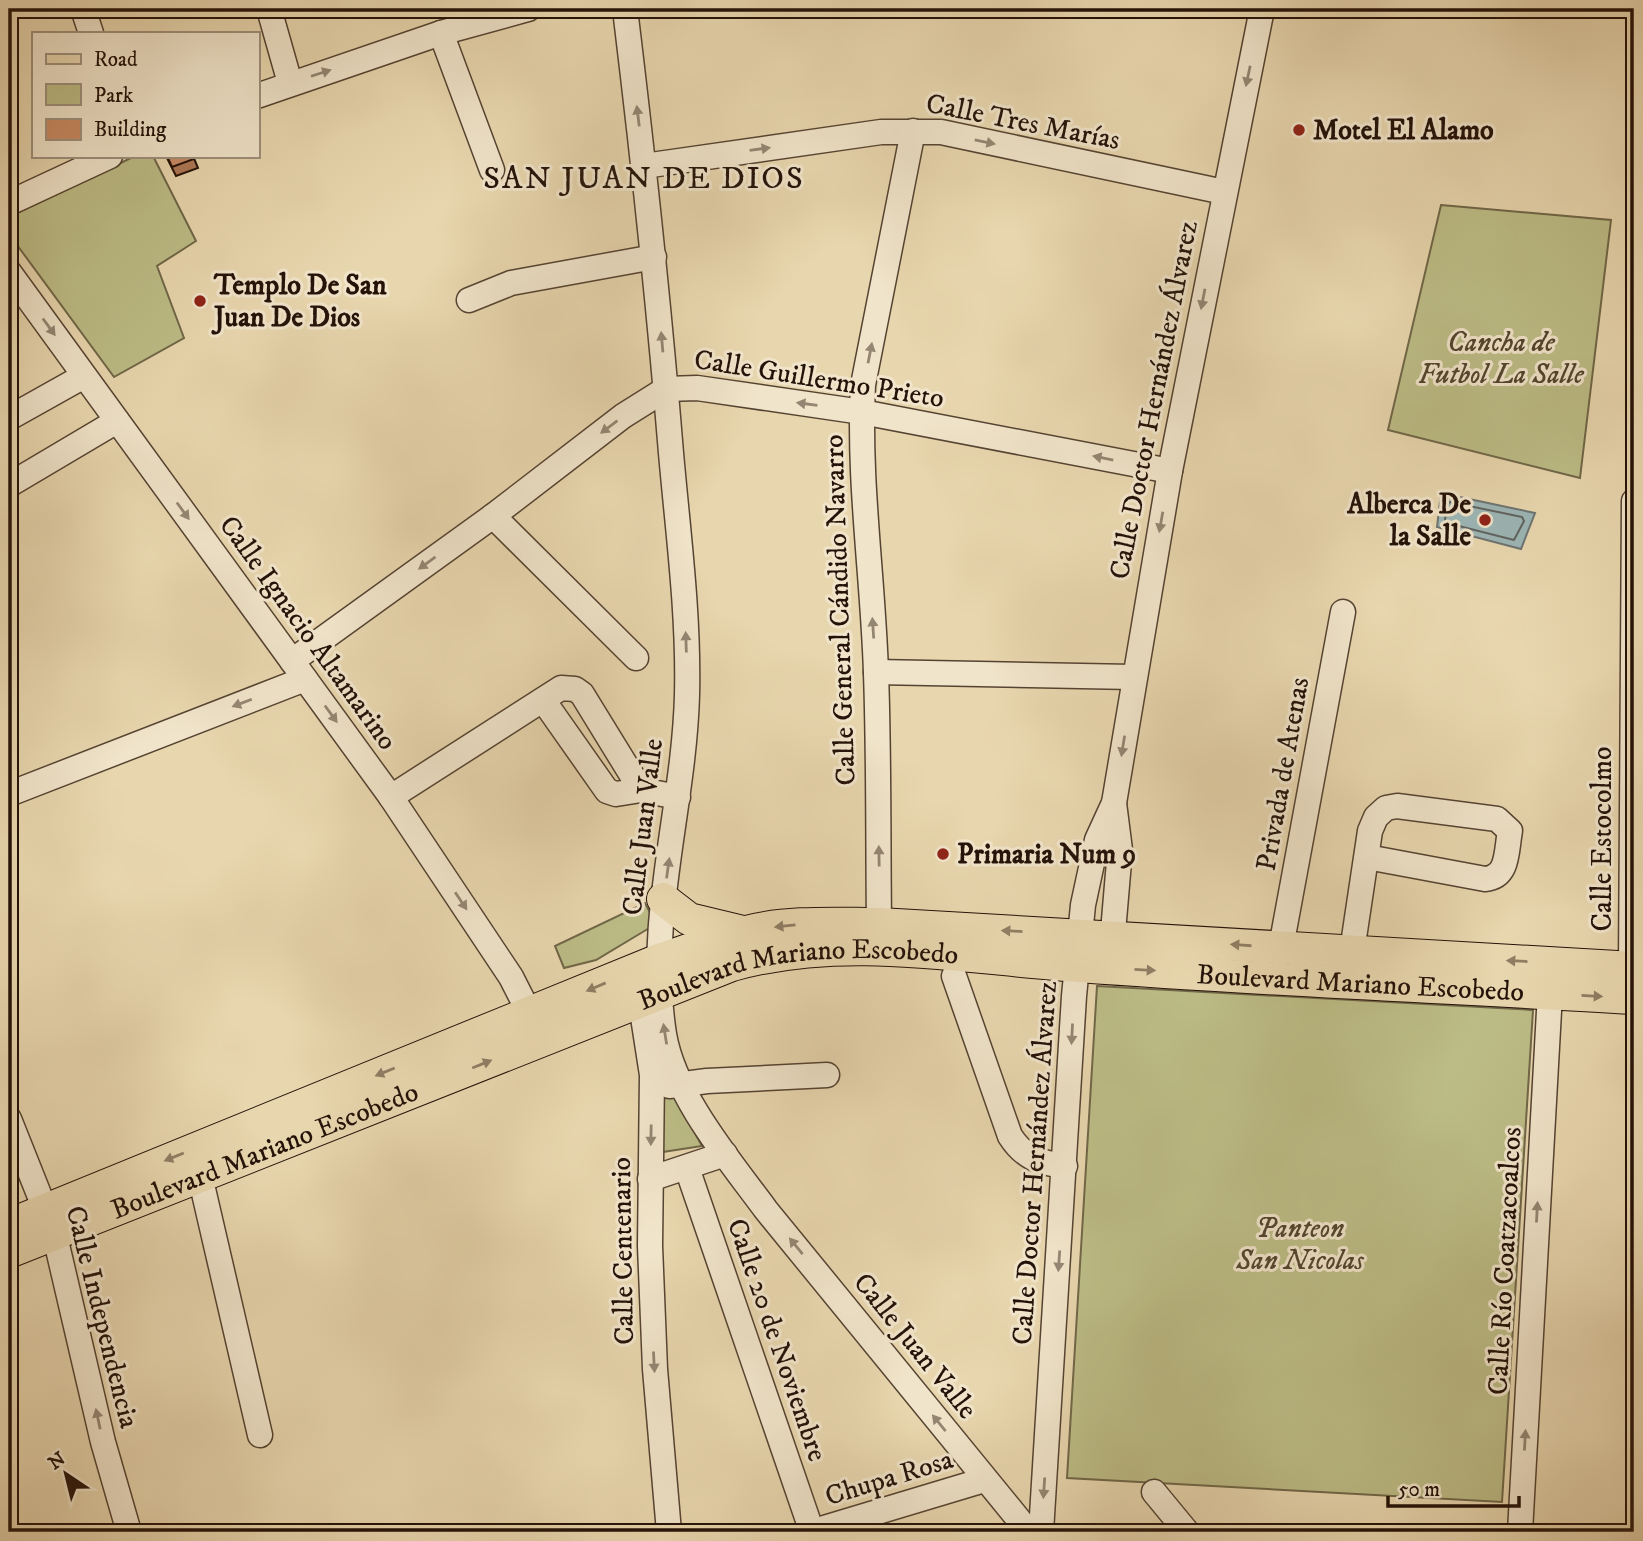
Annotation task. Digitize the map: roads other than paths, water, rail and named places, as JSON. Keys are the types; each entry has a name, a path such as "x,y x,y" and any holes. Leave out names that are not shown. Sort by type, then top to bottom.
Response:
{"main road":[{"path":"663,899 689,919 745,932"},
{"name":"Boulevard Mariano Escobedo","path":"9,1252 50,1220 649,981 745,932 800,924 879,924 1081,934 1352,951 1633,978"},
{"name":"Boulevard Mariano Escobedo","path":"649,981 763,956 827,948 970,955 1077,966 1550,993 1633,978"},
{"name":"Boulevard Mariano Escobedo","path":"9,1225 50,1220 200,1176 536,1027"}],"street":[{"path":"83,9 91,32"},
{"path":"269,9 289,83"},
{"path":"259,95 441,33 528,9"},
{"name":"Calle Juan Valle","path":"625,9 654,257 686,644 687,694 678,797 649,981 670,1062 725,1154 766,1210 1029,1532"},
{"name":"Calle Doctor Hernández Álvarez","path":"1110,968 1120,850 1114,803 1133,677 1170,471 1262,9"},
{"path":"441,33 492,170"},
{"name":"Calle General Cándido Navarro","path":"879,924 876,672 861,451 863,385 913,131"},
{"name":"Calle Tres Marías","path":"644,166 881,132 941,132 1224,192"},
{"path":"9,203 106,158"},
{"path":"469,300 511,283 654,257"},
{"name":"Calle Ignacio Altamarino","path":"9,272 391,797 511,977 536,1027"},
{"path":"9,418 84,376"},
{"name":"Calle Guillermo Prieto","path":"9,794 299,670 623,416 666,389 697,388 862,412 1170,471"},
{"path":"9,485 117,421"},
{"name":"Calle Estocolmo","path":"1633,978 1634,501"},
{"path":"493,516 636,657"},
{"name":"Privada de Atenas","path":"1281,947 1343,612"},
{"path":"876,672 1133,677"},
{"path":"391,797 562,688 575,689 582,694 641,790"},
{"path":"544,700 607,791 616,794 641,790 678,797"},
{"name":"Calle Doctor Hernández Álvarez","path":"1041,1532 1077,966 1092,857 1114,803"},
{"path":"1352,951 1367,857 1376,817 1386,808 1397,806 1497,819 1510,831 1502,872 1496,878 1485,879 1367,857"},
{"path":"954,976 1010,1136 1027,1156 1039,1163 1065,1166"},
{"name":"Calle Centenario","path":"649,981 655,1369 669,1532"},
{"name":"Calle Río Coatzacoalcos","path":"1520,1532 1550,993"},
{"path":"651,1091 681,1084 827,1075"},
{"name":"Calle Independencia","path":"9,1119 50,1220 103,1442 129,1532"},
{"path":"650,1180 725,1154"},
{"name":"Calle 20 de Noviembre","path":"687,1168 812,1532"},
{"path":"200,1176 260,1435"},
{"name":"Chupa Rosa","path":"812,1532 984,1480"},
{"path":"1154,1492 1187,1532"}],"water":[{"name":"Alberca De la Salle","path":"1441,493 1535,513 1521,549 1437,527"}],"place":[{"name":"Motel El Alamo","path":"1299,130"},
{"name":"Templo De San Juan De Dios","path":"200,301"},
{"name":"Alberca De la Salle","path":"1485,520"},
{"name":"Primaria Num 9","path":"943,854"}],"district":[{"name":"SAN JUAN DE DIOS","path":"644,179"}],"park label":[{"name":"Cancha de Futbol La Salle","path":"1501,358"},
{"name":"Panteon San Nicolas","path":"1300,1244"}]}
